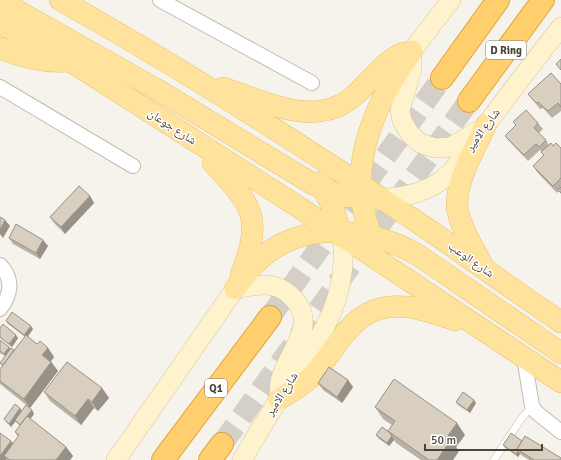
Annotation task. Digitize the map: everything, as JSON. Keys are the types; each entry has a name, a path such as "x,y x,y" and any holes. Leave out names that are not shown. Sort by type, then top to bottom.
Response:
{"highway":[{"name":"D Ring","path":"442,78 498,0"},
{"name":"D Ring","path":"469,101 543,0"},
{"name":"Q1","path":"163,460 270,317"}],"main road":[{"path":"60,0 192,78 292,140 360,192 381,199"},
{"path":"409,281 391,264 372,236 360,192 367,139 374,116 391,82 412,51 451,0"},
{"path":"0,1 156,89 324,190 342,196 360,192"},
{"name":"شارع جوعان","path":"0,23 70,61 338,233"},
{"name":"شارع الامير","path":"381,199 406,196 438,182 456,167 561,27"},
{"path":"0,48 28,59 42,62 70,61"},
{"path":"192,78 296,112 315,113 334,108 350,101 386,64 402,54 412,51"},
{"path":"412,51 412,70 400,110 402,121 410,134 420,142 435,148 451,148 486,125"},
{"path":"485,270 470,240 457,207 460,186 465,170 486,125"},
{"path":"193,140 242,194 250,211 253,226 251,249 235,289"},
{"path":"292,140 324,190 334,210 338,233 561,382"},
{"name":"شارع الوعب","path":"381,199 561,322"},
{"path":"116,460 254,264 286,242 308,234 338,233 372,236 393,243 418,255 561,353"},
{"name":"شارع الامير","path":"242,460 279,399 321,336 333,313 343,273 344,256 338,233"},
{"path":"235,289 264,285 276,286 291,295 301,309 304,320 303,332 281,378 279,399"},
{"path":"279,399 304,384 313,375 356,321 361,316 376,310 394,307 408,307 477,326"}],"street":[{"path":"160,0 312,83"},
{"path":"0,87 133,166"},
{"path":"0,265 6,271 10,284 8,296 0,309"},
{"path":"524,357 532,406 536,412 561,432"}],"lane":[{"path":"494,460 521,419 532,406"}],"building":[{"path":"561,59 561,70 556,64"},
{"path":"551,73 561,84 561,107 558,103 548,111 538,102 536,103 528,94"},
{"path":"526,110 538,123 534,128 546,140 539,147 536,144 524,155 505,136 516,125 513,122"},
{"path":"551,143 553,146 556,143 561,148 561,178 553,186 533,166 544,155 541,152"},
{"path":"79,186 90,196 61,227 50,217"},
{"path":"0,217 5,220 0,230"},
{"path":"16,224 43,240 36,253 9,238"},
{"path":"12,312 31,326 24,335 6,321"},
{"path":"3,324 16,335 9,344 0,337 0,328"},
{"path":"26,335 37,344 40,341 48,348 42,355 51,362 24,399 0,381 0,369"},
{"path":"0,340 9,347 4,354 0,351"},
{"path":"11,348 14,350 3,365 0,363"},
{"path":"67,362 102,388 92,402 88,399 75,416 44,392"},
{"path":"329,367 348,380 337,397 318,383"},
{"path":"394,379 457,423 447,437 451,440 437,460 429,460 388,431 395,421 375,407"},
{"path":"463,392 474,400 467,410 456,402"},
{"path":"15,404 20,408 9,424 4,419"},
{"path":"26,405 32,410 20,425 15,420"},
{"path":"27,416 66,447 56,460 10,460 4,456 19,435 15,432"},
{"path":"382,427 392,436 387,443 376,435"},
{"path":"0,433 11,441 0,456"},
{"path":"511,433 522,441 516,454 503,445"},
{"path":"525,436 561,458 561,460 534,460 517,449"}],"tunnel":[{"path":"270,317 442,78"},
{"path":"222,444 469,101"}]}
